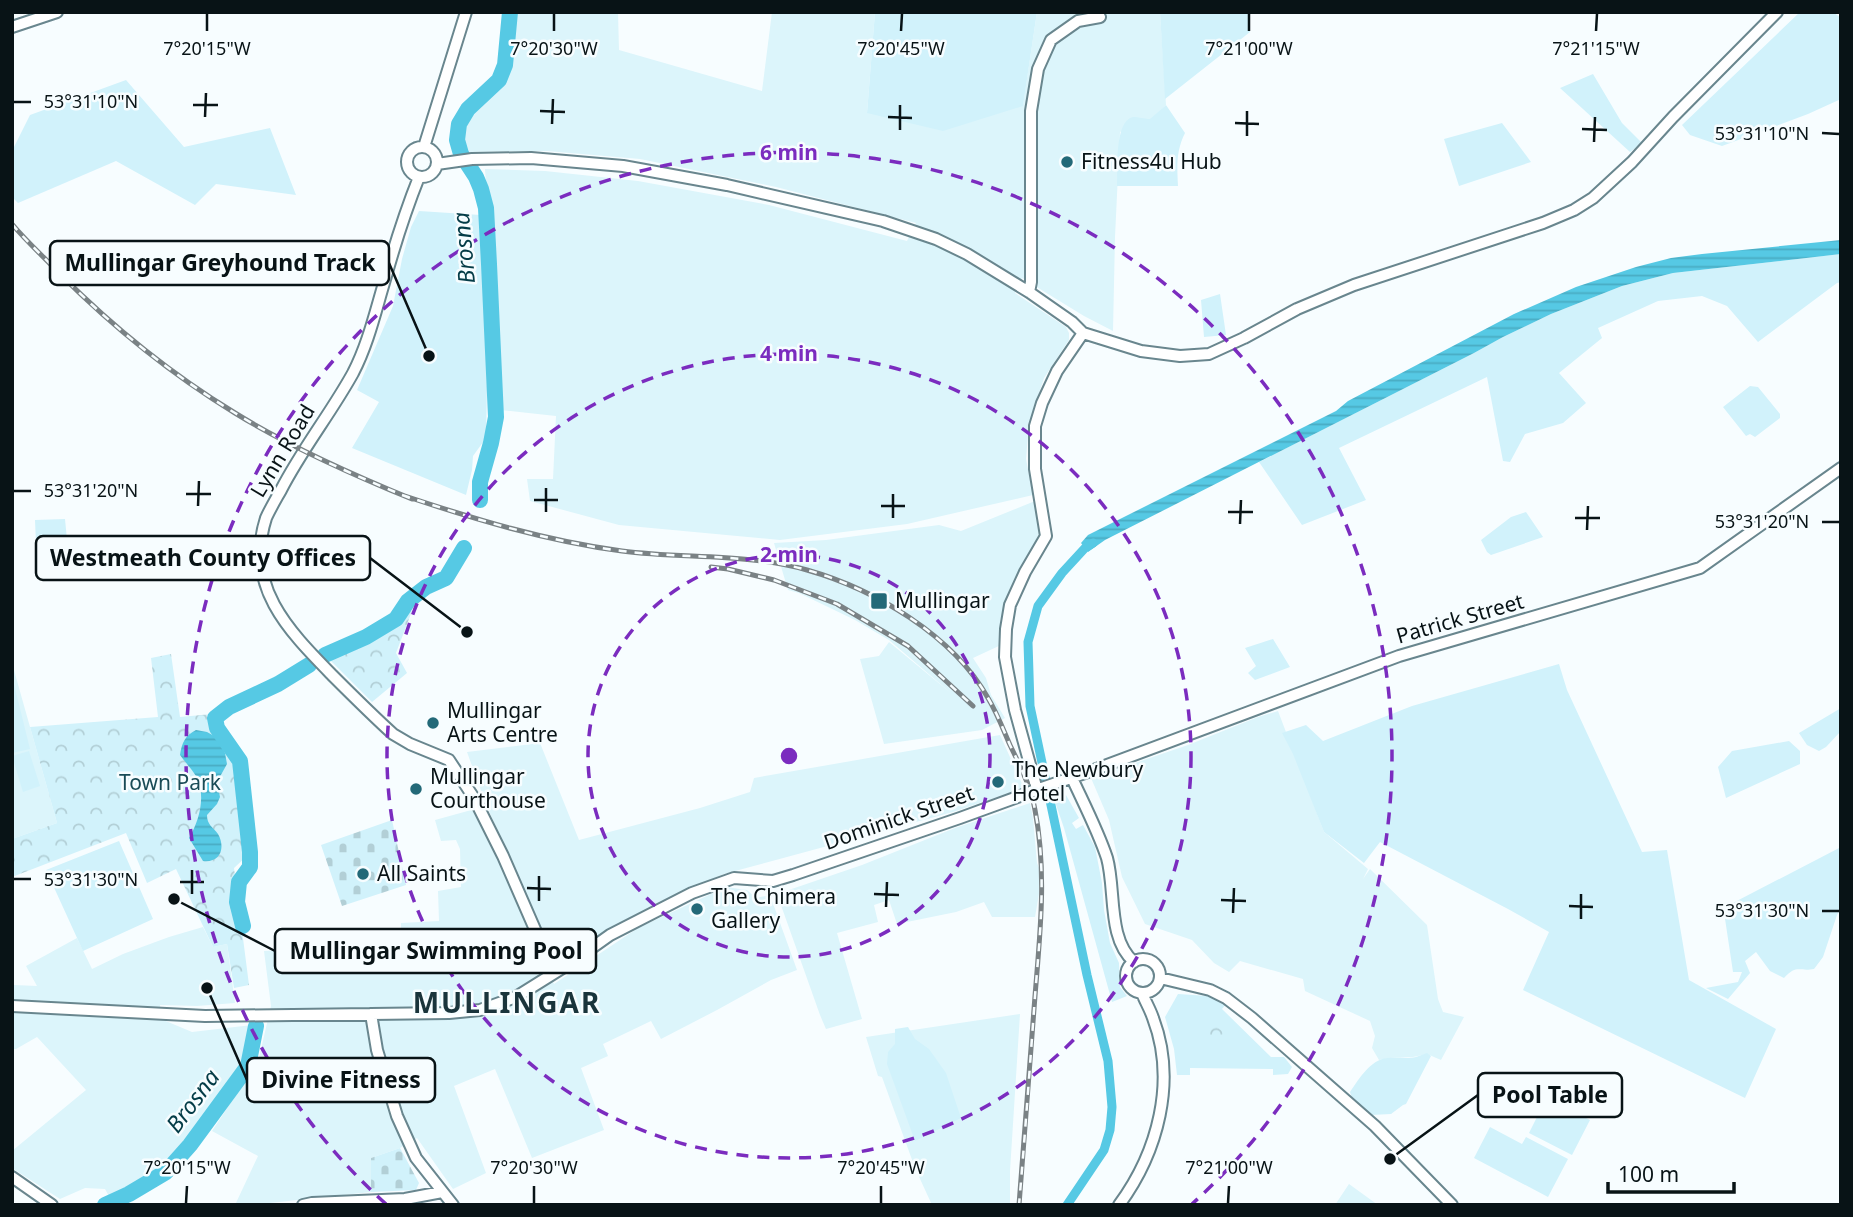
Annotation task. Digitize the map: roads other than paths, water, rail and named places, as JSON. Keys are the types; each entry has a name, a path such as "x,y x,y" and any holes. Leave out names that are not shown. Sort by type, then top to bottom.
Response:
{"street":[{"path":"12,26 57,12"},
{"path":"424,148 466,12"},
{"path":"438,164 472,159 531,158 623,166 727,185 870,218 936,239 967,254 1029,292 1072,322 1083,333 1140,351 1180,356 1209,354 1297,309 1354,285 1543,223 1574,210 1593,198 1632,162 1777,12"},
{"path":"1029,292 1031,111 1038,69 1051,40 1078,21 1100,17"},
{"path":"424,148 433,151 438,164 429,176 419,177 411,172 407,162 411,153 424,148"},
{"name":"Lynn Road","path":"419,177 408,204 365,346 353,373 287,478 267,517 261,555 268,593 276,611 301,644 393,734 449,760 474,798 503,856 554,973"},
{"path":"1032,791 1005,657 1006,629 1010,605 1046,536 1035,469 1035,426 1057,371 1083,333"},
{"name":"Patrick Street","path":"1072,778 1399,656 1700,568 1841,468"},
{"path":"1072,778 1108,860 1118,935 1127,956 1134,962"},
{"name":"Dominick Street","path":"554,973 610,935 692,894 734,878 773,881 1072,778"},
{"path":"1144,959 1154,963 1160,978 1154,988 1142,993 1132,989 1127,980 1128,969 1134,962 1144,959"},
{"path":"12,1006 205,1016 449,1013 480,1010 516,997 554,973"},
{"path":"1160,978 1210,990 1226,998 1252,1018 1375,1126 1452,1205"},
{"path":"1119,1205 1140,1173 1153,1145 1164,1085 1160,1044 1142,993"},
{"path":"371,1014 377,1050 397,1116 416,1158 448,1200"},
{"path":"12,1177 52,1205"},
{"path":"303,1205 405,1199 448,1200"}],"water":[{"path":"1841,240 1841,254 1673,273 1622,286 1551,314 1105,540 1088,552 1081,543 1088,535 1336,411 1348,401 1514,314 1576,287 1671,258"},
{"path":"196,730 216,737 225,753 227,764 217,782 220,797 207,815 209,824 218,834 221,844 220,854 209,861 203,861 189,838 198,817 201,793 197,778 180,755 185,740"}],"waterway":[{"name":"Brosna","path":"480,500 480,482 496,417 486,208 476,177 461,154 457,140 459,124 468,109 499,80 505,65 510,12"},
{"path":"1067,1205 1104,1150 1110,1130 1112,1107 1108,1061 1030,706 1028,642 1038,606 1062,573 1093,543"},
{"name":"Brosna","path":"325,655 366,637 396,619 408,601 426,587 446,578 464,548"},
{"name":"Brosna","path":"243,926 237,902 239,882 250,867 250,852 240,761 217,728 215,718 229,707 278,684 309,665"},
{"name":"Brosna","path":"105,1205 166,1172 190,1145 248,1066 256,1026"}],"railway":[{"path":"12,224 101,313 143,349 188,382 235,413 299,449 412,499"},
{"path":"402,495 510,528 594,547 761,561 833,578 884,602 909,618 933,635 973,675 994,709 1028,785 1039,833 1042,880 1040,926 1019,1205"},
{"path":"711,567 774,580 837,604 908,646 973,706"}],"place":[{"name":"Fitness4u Hub","path":"1067,162"},
{"name":"Mullingar Greyhound Track","path":"429,356"},
{"name":"Mullingar","path":"879,601"},
{"name":"Westmeath County Offices","path":"467,632"},
{"name":"Mullingar Arts Centre","path":"433,723"},
{"name":"The Newbury Hotel","path":"998,782"},
{"name":"Mullingar Courthouse","path":"416,789"},
{"name":"All Saints","path":"363,874"},
{"name":"Mullingar Swimming Pool","path":"174,899"},
{"name":"The Chimera Gallery","path":"697,909"},
{"name":"Divine Fitness","path":"207,988"},
{"name":"Pool Table","path":"1390,1159"}],"district":[{"name":"MULLINGAR","path":"507,1003"}],"park label":[{"name":"Town Park","path":"170,783"}]}
